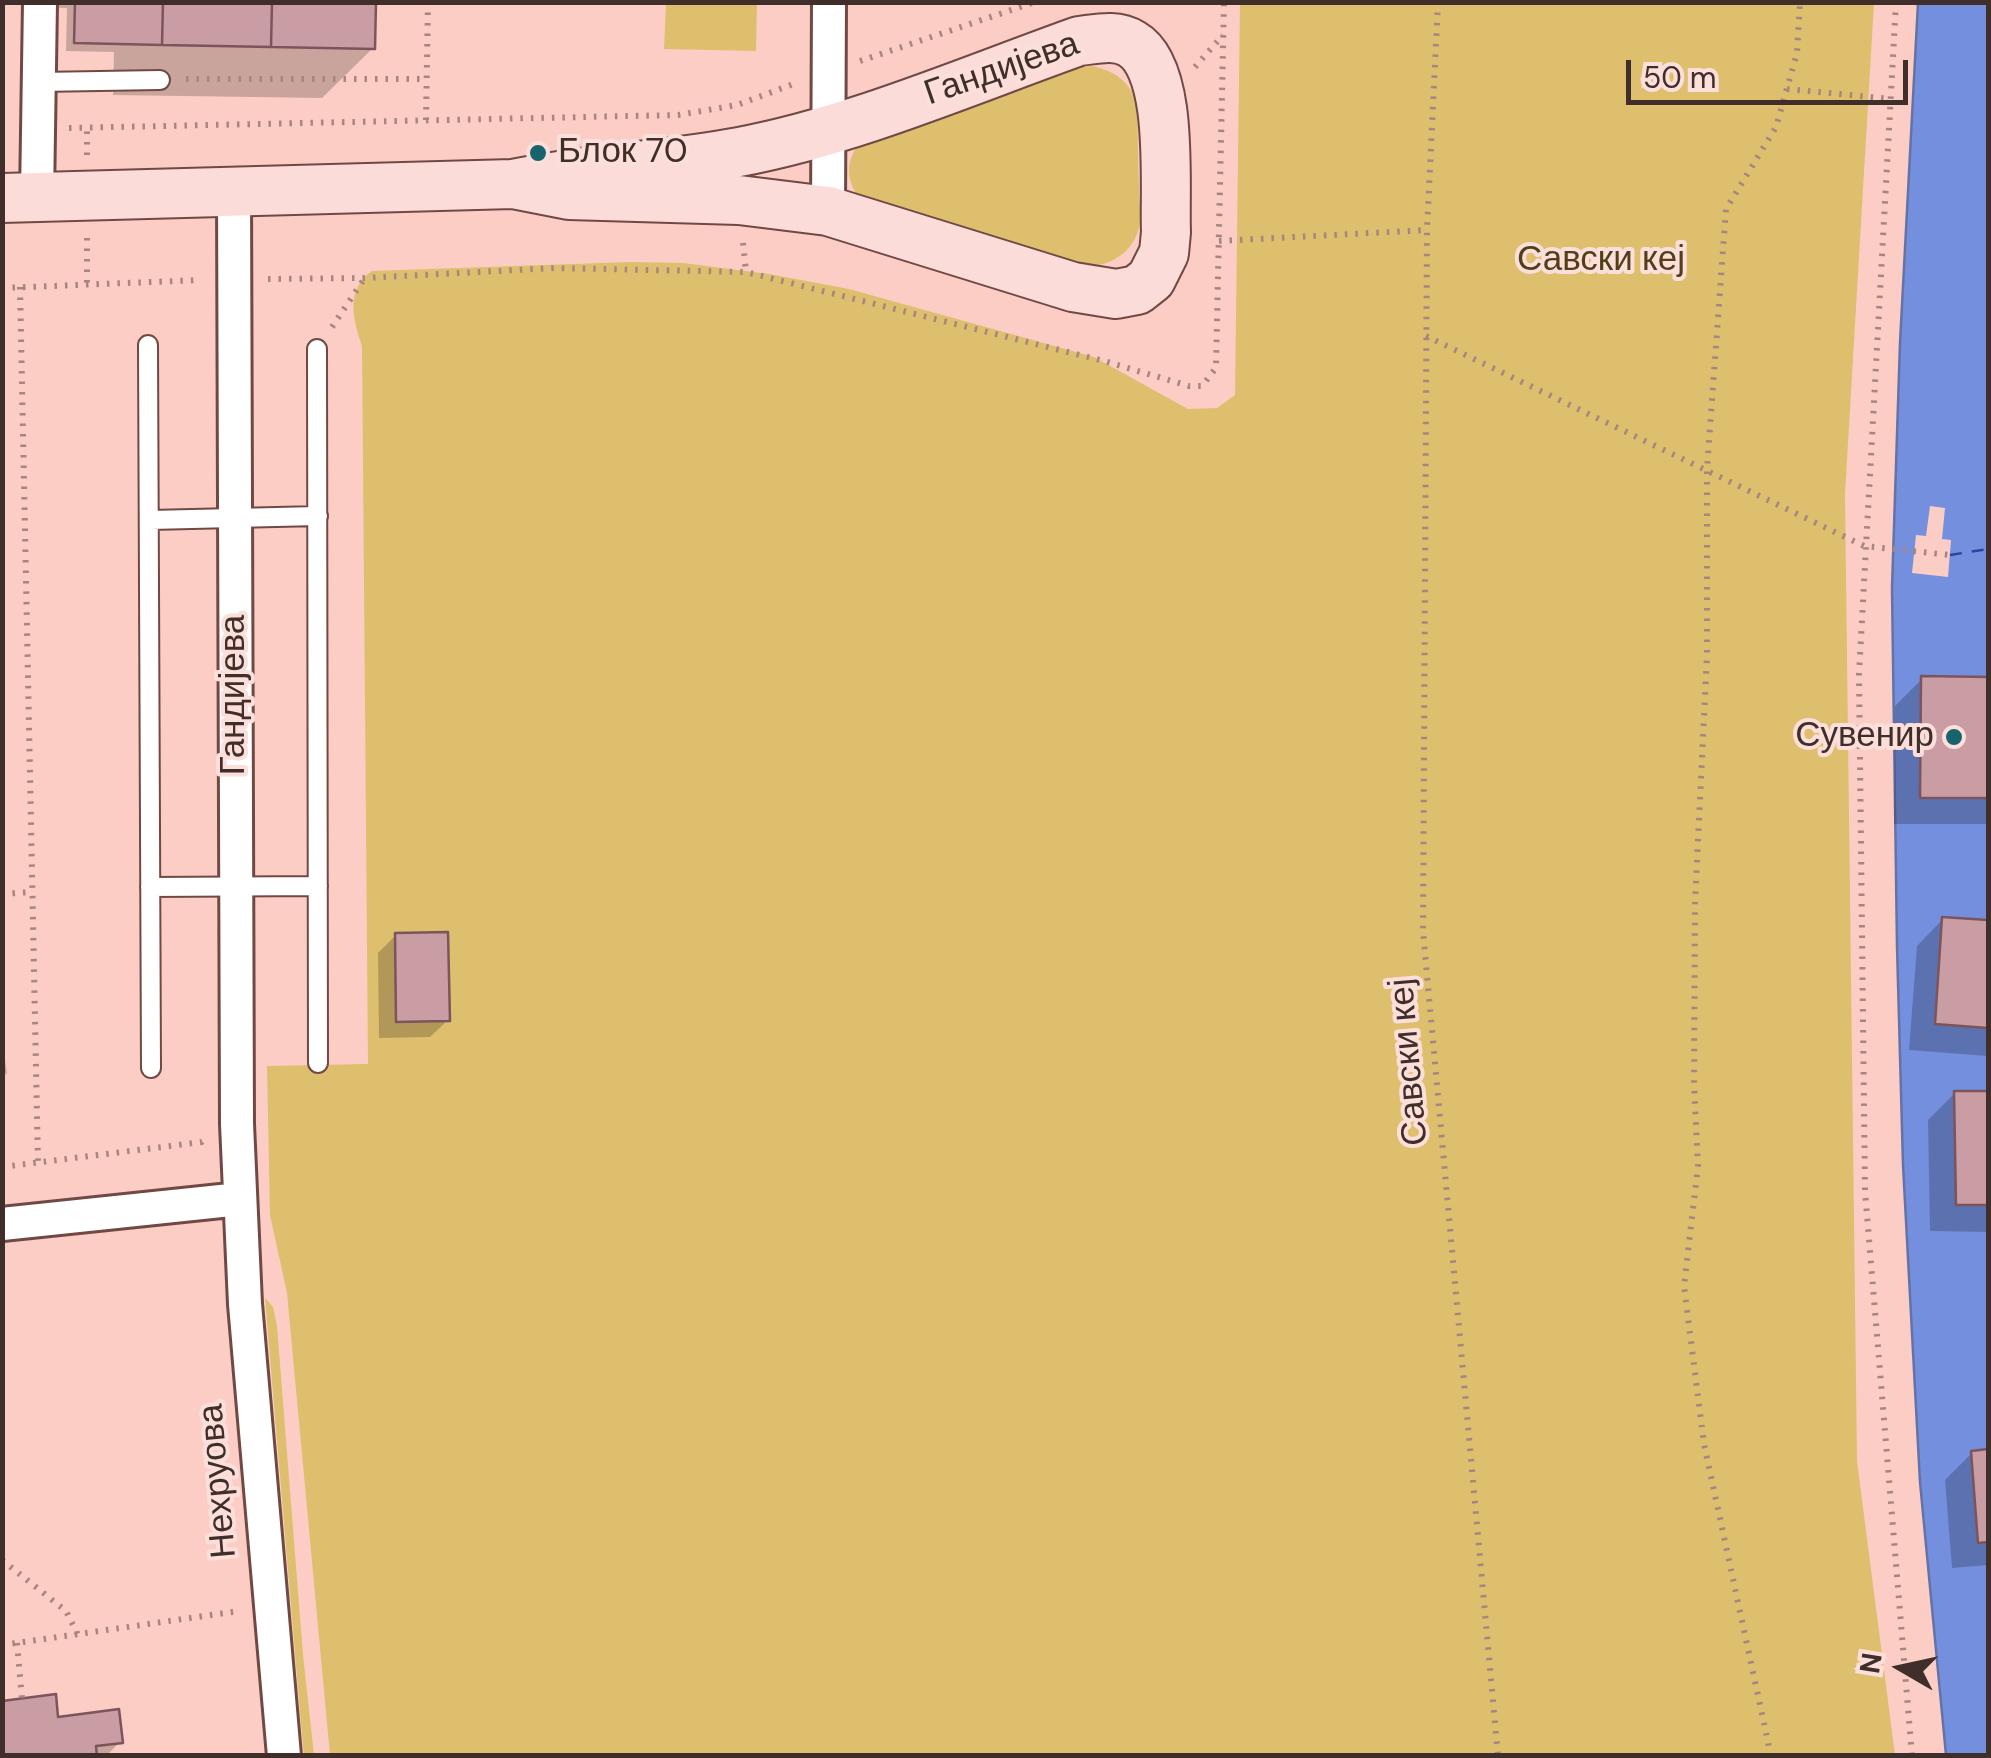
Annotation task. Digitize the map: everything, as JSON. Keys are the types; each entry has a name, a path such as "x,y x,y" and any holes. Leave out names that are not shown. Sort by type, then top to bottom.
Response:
{"street":[{"name":"Гандијева","path":"40,2 38,130 20,198 513,184 568,172 738,152 828,131 1078,41 1113,37 1134,44 1154,68 1162,104 1166,232 1164,253 1151,278 1137,290 1116,294 1073,288 828,211 739,200 570,196 513,184"},
{"path":"828,211 829,2"},
{"name":"Гандијева","path":"234,190 235,887 240,1199"},
{"path":"2,1224 240,1199"},
{"name":"Нехруова","path":"240,1199 245,1304 284,1756"}],"lane":[{"path":"39,82 160,80"},
{"path":"148,345 151,1068"},
{"path":"317,349 318,1063"},
{"path":"150,520 318,516"},
{"path":"150,887 318,886"}],"path":[{"path":"426,120 428,2"},
{"path":"38,130 678,115 737,105 1035,2"},
{"path":"2,288 234,278 364,278 554,268 746,272 1189,386 1202,386 1216,368 1224,2"},
{"name":"Савски кеј","path":"1438,2 1426,230 1424,931 1498,1756"},
{"path":"1771,1756 1704,1444 1684,1286 1698,1166 1695,939 1707,655 1707,469 1726,209 1776,127 1797,54 1800,2"},
{"path":"1896,2 1858,674 1866,1191 1912,1756"},
{"path":"160,80 427,78"},
{"path":"1787,89 1891,98"},
{"path":"1219,240 1426,230"},
{"path":"317,349 364,278"},
{"path":"20,287 38,1164"},
{"path":"1426,336 1864,546 1950,555"},
{"path":"2,894 32,892"},
{"path":"2,1166 202,1142 210,1126 237,1124"},
{"path":"2,1560 66,1611 78,1635"},
{"path":"2,1645 270,1606"},
{"path":"17,1643 22,1699"}],"green space":[{"path":"666,3 757,3 756,51 664,49"},
{"path":"1240,3 1874,3 1845,494 1857,1461 1895,1755 330,1755 287,1293 270,1215 267,1066 368,1064 362,346 354,306 358,287 372,271 631,262 683,263 769,274 849,289 1094,357 1188,409 1217,408 1235,395"},
{"path":"1092,66 1120,78 1137,103 1140,223 1132,244 1112,261 1086,266 909,216 857,195 853,188 850,163 859,144 1074,68"},
{"path":"265,1298 273,1307 277,1326 314,1755 304,1755"}],"water":[{"path":"1918,3 1988,3 1988,1756 1946,1755 1920,1482 1903,1165 1892,588"}],"pier":[{"path":"1930,506 1945,508 1942,539 1951,540 1948,577 1912,573 1916,535 1926,536"}],"building":[{"path":"75,2 163,2 162,45 74,43"},
{"path":"163,2 272,2 271,47 162,45"},
{"path":"272,2 376,2 375,49 271,47"},
{"name":"Сувенир","path":"1921,676 1988,677 1988,798 1920,798"},
{"path":"1942,917 1988,920 1988,1028 1935,1024"},
{"path":"448,932 450,1021 396,1022 395,933"},
{"path":"1954,1091 1988,1091 1988,1205 1956,1205"},
{"path":"1988,1449 1988,1542 1978,1543 1971,1451"},
{"path":"56,1694 58,1717 119,1709 123,1743 96,1746 97,1756 2,1756 2,1701"}],"ferry route":[{"path":"1950,555 1988,549"}],"place":[{"name":"Блок 70","path":"538,153"},
{"name":"Сувенир","path":"1954,737"}]}
